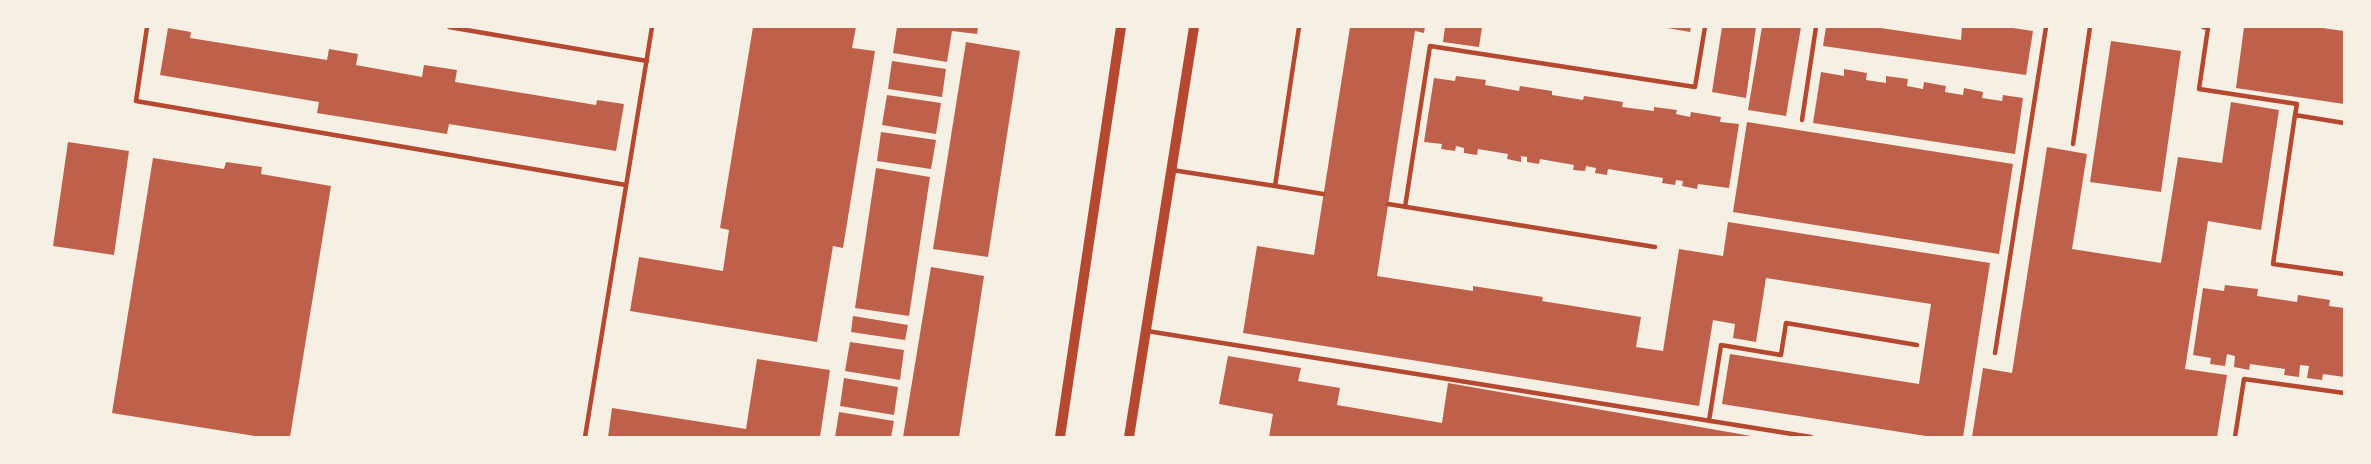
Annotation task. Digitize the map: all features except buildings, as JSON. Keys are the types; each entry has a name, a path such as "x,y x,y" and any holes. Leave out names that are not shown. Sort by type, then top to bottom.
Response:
{"street":[{"path":"1060,437 1121,27"},
{"path":"1129,437 1194,27"}],"lane":[{"path":"147,27 136,101 626,185"},
{"path":"451,27 647,61"},
{"path":"585,437 652,27"},
{"path":"1275,186 1299,27"},
{"path":"1405,207 1430,46 1695,87 1705,27"},
{"path":"1802,120 1816,27"},
{"path":"1995,353 2046,27"},
{"path":"2073,144 2090,27"},
{"path":"2203,27 2208,28 2199,89 2297,104 2273,264 2344,274"},
{"path":"2295,116 2344,123"},
{"path":"1171,170 1323,194"},
{"path":"1388,204 1655,247"},
{"path":"1709,421 1721,345 1780,355 1786,323 1917,345"},
{"path":"1146,331 1810,437"},
{"path":"2235,437 2244,379 2344,393"}]}
